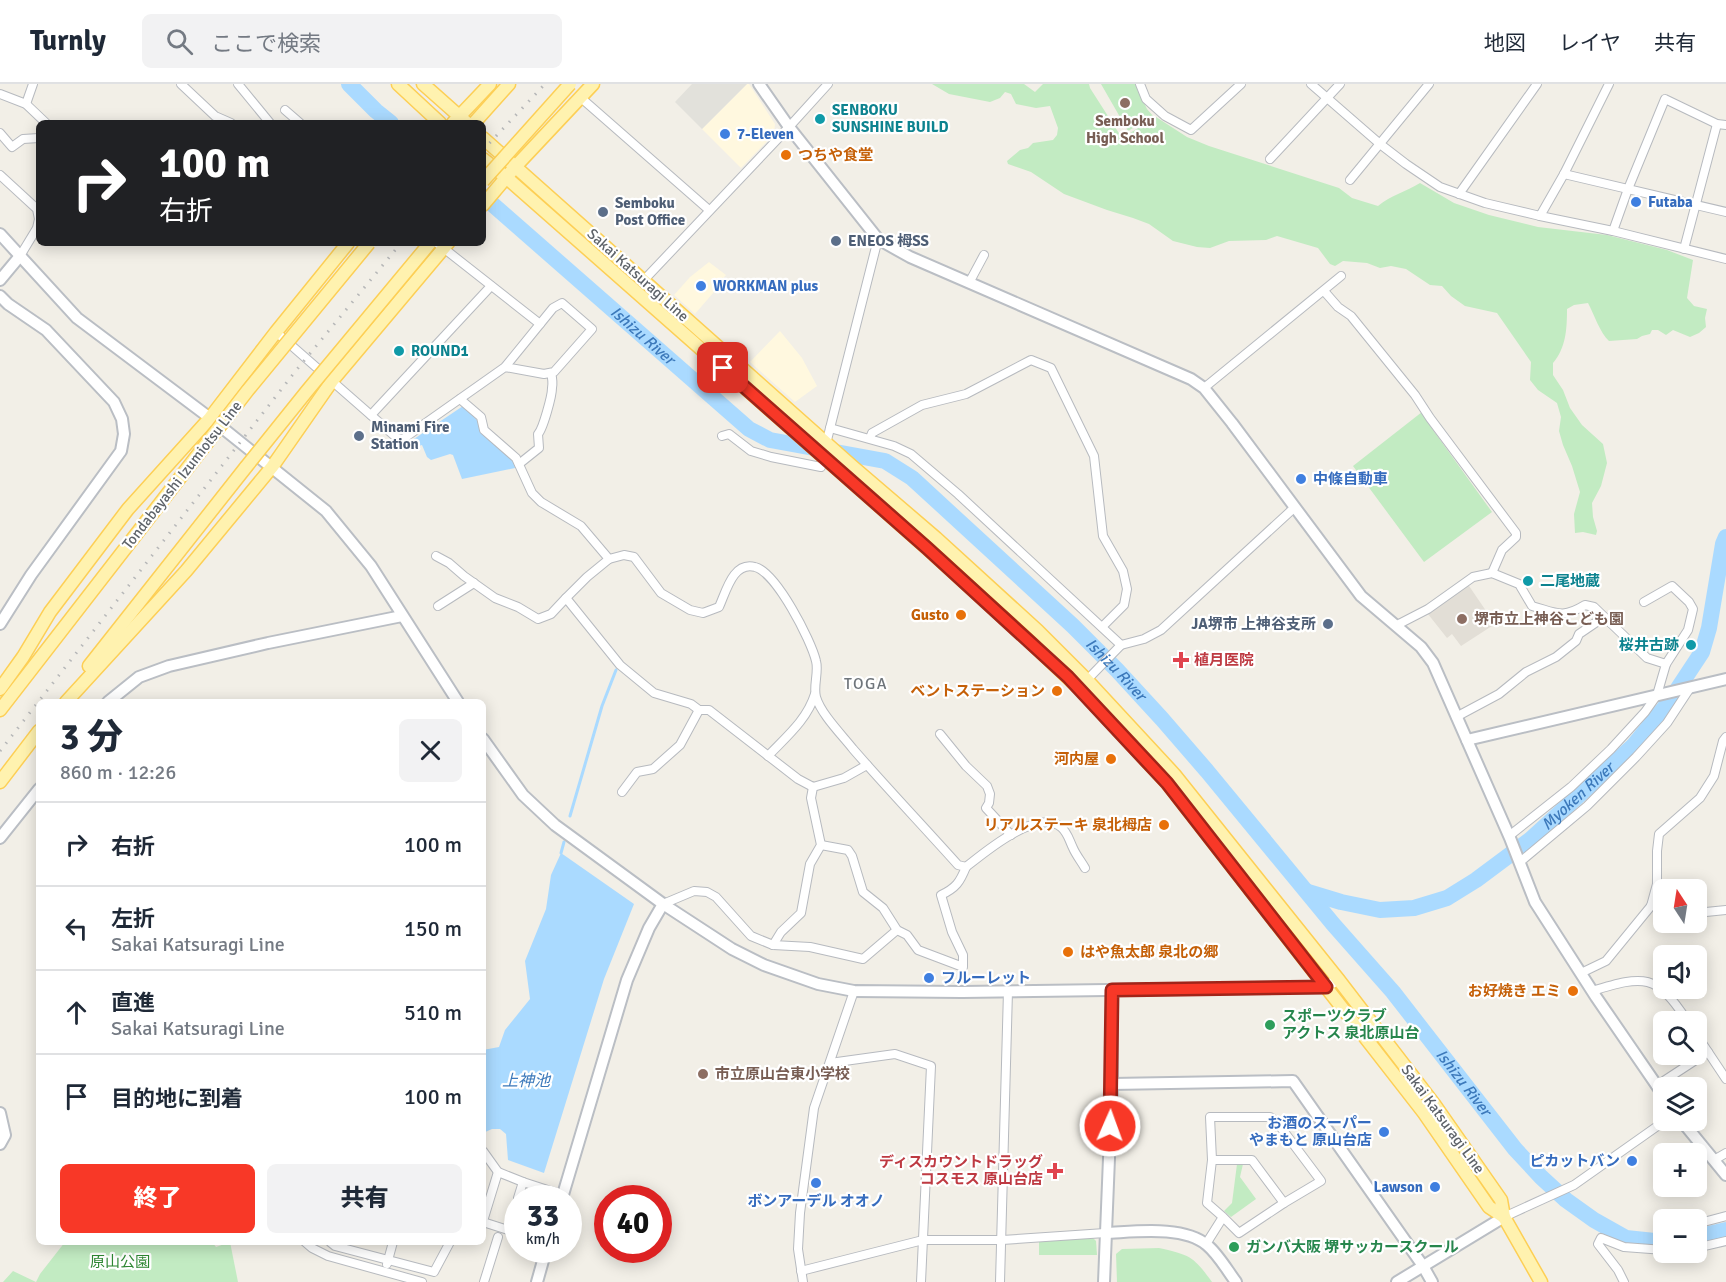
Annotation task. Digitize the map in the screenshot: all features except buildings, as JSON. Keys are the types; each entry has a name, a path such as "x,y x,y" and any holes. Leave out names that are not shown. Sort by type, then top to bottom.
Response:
{"main road":[{"path":"398,84 437,120"},
{"path":"423,84 459,120"},
{"path":"461,120 490,84"},
{"path":"477,120 509,84"},
{"path":"486,178 570,84"},
{"path":"486,202 515,167 593,84"},
{"name":"Sakai Katsuragi Line","path":"486,141 814,432 828,435 852,466 1038,631 1088,680 1174,774 1338,979 1434,1104 1501,1200 1504,1217 1541,1282"},
{"name":"Sakai Katsuragi Line","path":"486,162 503,182 791,428 825,463 1004,617 1088,680 1424,1113 1489,1207 1504,1217"},
{"path":"0,689 23,657 50,612 128,509 210,418 346,246"},
{"name":"Tondabayashi Izumiotsu Line","path":"0,710 248,390 367,246"},
{"path":"63,699 246,467 428,246"},
{"path":"69,699 186,571 272,467 332,381 442,246"},
{"path":"0,782 36,736"}],"street":[{"path":"26,104 33,84"},
{"path":"181,84 215,116 224,120"},
{"path":"238,84 268,120"},
{"path":"759,84 789,127 878,239 910,257 1191,379 1204,388 1361,596 1421,647 1433,663 1535,902 1653,1082"},
{"path":"644,280 828,84"},
{"path":"1140,84 1146,99 1165,116 1191,130 1240,84"},
{"path":"1311,84 1380,144 1440,187 1485,203 1726,259"},
{"path":"1270,159 1340,84"},
{"path":"1350,180 1429,84"},
{"path":"1459,194 1537,84"},
{"path":"1540,216 1564,174 1609,84"},
{"path":"0,94 26,104 43,120"},
{"path":"580,97 709,210"},
{"path":"1613,231 1665,99 1716,123 1726,125"},
{"path":"285,111 296,120"},
{"path":"1684,249 1716,123"},
{"path":"0,133 12,147 23,139 36,138"},
{"path":"1564,174 1726,212"},
{"path":"0,175 36,208"},
{"path":"0,280 20,256 36,230"},
{"path":"0,234 77,318 210,418 326,511 370,566 456,699"},
{"path":"722,436 729,434 751,451 771,457 825,463 828,435 878,239"},
{"path":"444,246 540,324"},
{"path":"969,283 984,255"},
{"path":"1204,388 1341,276"},
{"path":"371,415 491,286"},
{"path":"1324,291 1338,307 1351,316 1415,395 1516,533 1516,537 1502,550 1492,573"},
{"path":"0,296 46,330 114,402 122,419 124,434 121,450 31,575 0,624"},
{"path":"276,332 397,438 403,439 505,367 553,308 562,303 592,329 554,372 544,374 505,367"},
{"path":"870,438 872,433 922,405 966,394 1031,360 1052,368 1094,456 1103,536 1124,571 1127,589 1124,605 1102,627"},
{"path":"519,464 539,448 538,434 543,429 544,416 553,387 551,373"},
{"path":"460,399 481,417 484,430 516,458 532,493 541,502 581,526 609,559"},
{"path":"828,435 870,438 910,454 958,494 1102,627 1119,647"},
{"path":"1088,680 1119,647 1144,639 1161,630 1294,507"},
{"path":"435,556 449,563 495,598 538,619 551,614 587,577 609,559 624,555 634,557 661,593 690,610 703,613 719,607 736,571 744,566 756,567 765,572 786,599 810,643 817,663 817,680 811,706 801,721 768,756"},
{"path":"1397,625 1428,609 1473,578 1492,573 1519,584 1532,606 1561,614 1571,613 1585,605 1594,607 1647,658 1666,664"},
{"path":"438,606 474,583"},
{"path":"1509,837 1572,787 1611,749 1659,694 1666,664 1688,630 1693,609 1672,586 1644,602"},
{"path":"566,598 620,665 654,693 692,704 699,710 709,710 798,779 813,787 844,778 867,765"},
{"path":"112,699 139,677 169,666 402,616"},
{"path":"1456,717 1499,694 1526,672 1556,657 1576,641 1579,634 1604,616"},
{"path":"1467,740 1726,679"},
{"path":"1519,860 1587,806 1636,758 1667,723 1688,688"},
{"path":"815,694 831,721 867,765 958,865 966,867"},
{"path":"622,792 637,772 653,769 680,745 699,710"},
{"path":"940,734 966,766 987,786 990,794 986,808 1011,835"},
{"path":"1581,973 1606,961 1651,906 1658,884 1659,834 1701,798 1714,776 1726,737"},
{"path":"486,743 524,795 555,825 663,904 732,949 764,965 818,984 854,991 1008,992 1326,987 1338,979"},
{"path":"773,945 781,932 801,913 810,864 821,845 811,798 813,787"},
{"path":"0,838 36,793"},
{"path":"821,845 849,850 862,892 884,908 897,930 907,935 918,950 963,967 963,955 952,932 941,894 959,883 966,867 1011,835 1029,826 1053,823 1060,826 1067,834 1085,868"},
{"path":"566,1185 627,980 649,928 663,904 694,891 707,892 716,897 751,936 773,945 810,947 863,959 897,930"},
{"path":"1707,912 1726,910"},
{"path":"1592,992 1631,981 1649,982 1667,993 1680,1011"},
{"path":"1104,1282 1112,1084 1112,990"},
{"path":"803,1282 798,1249 801,1205 814,1108 854,991"},
{"path":"1000,1282 1008,992"},
{"path":"1670,1077 1708,1052 1726,1079"},
{"path":"830,1063 895,1054 931,1066 921,1282"},
{"path":"1112,1084 1293,1081 1432,1282"},
{"path":"0,1113 5,1135 0,1144"},
{"path":"1210,1117 1270,1117 1276,1121 1321,1181 1284,1203 1239,1233 1207,1203 1212,1160 1210,1117"},
{"path":"1397,1282 1504,1217 1574,1185 1653,1129"},
{"path":"1690,1131 1726,1175"},
{"path":"1714,1160 1726,1153"},
{"path":"486,1154 498,1172 531,1185"},
{"path":"1212,1160 1252,1160 1284,1203"},
{"path":"486,1211 498,1172"},
{"path":"1707,1221 1726,1216"},
{"path":"1206,1244 1223,1217"},
{"path":"486,1222 504,1229"},
{"path":"801,1271 923,1240 1002,1240 1158,1231 1183,1234 1206,1244 1236,1282"},
{"path":"484,1282 498,1237"},
{"path":"1624,1282 1618,1270 1598,1244 1601,1238 1624,1247 1653,1249"},
{"path":"1707,1246 1726,1241"},
{"path":"308,1245 328,1256 422,1282"},
{"path":"334,1245 434,1272 448,1245"},
{"path":"385,1271 392,1245"},
{"path":"537,1282 542,1263"}],"shaded area":[{"path":"692,84 747,84 702,129 675,102"},
{"path":"747,84 775,124 774,134 741,168 702,129"},
{"path":"709,262 726,275 695,314 674,295 690,277"},
{"path":"780,331 802,358 817,386 795,402 750,362"},
{"name":"堺市立上神谷こども園","path":"1467,583 1495,624 1461,646 1452,634 1447,638 1428,614"}],"green space":[{"path":"932,84 1024,84 1035,92 1043,84 1089,84 1122,138 1156,117 1187,137 1209,146 1339,188 1352,198 1378,206 1420,183 1454,203 1489,215 1538,227 1607,235 1667,250 1693,260 1687,298 1694,306 1707,309 1706,327 1690,337 1673,330 1666,335 1658,330 1652,330 1650,334 1637,339 1609,341 1588,303 1574,305 1567,309 1565,338 1561,351 1553,363 1553,375 1563,390 1570,408 1582,425 1603,444 1607,463 1601,486 1592,503 1596,535 1575,533 1574,514 1580,492 1559,431 1561,417 1557,403 1538,390 1530,380 1531,362 1497,313 1465,306 1442,286 1430,285 1406,269 1391,266 1380,268 1367,263 1343,261 1335,266 1330,264 1318,248 1277,236 1266,240 1229,241 1210,248 1173,241 1149,224 1064,194 1031,172 1008,164 1007,161 1020,150 1028,148 1033,143 1053,140 1057,135 1058,128 1050,106 1036,108 1016,104 1011,94 1005,92 1000,98 990,102 949,94"},
{"name":"Semboku High School","path":"1101,84 1135,84 1153,116 1128,131"},
{"path":"1422,412 1492,512 1424,562 1353,466"},
{"path":"1237,1164 1243,1164 1240,1177 1256,1199 1231,1217 1224,1211 1232,1203"},
{"path":"1093,1238 1096,1241 1097,1255 1039,1255 1039,1241"},
{"name":"原山公園","path":"63,1245 214,1245 216,1247 231,1245 238,1282 36,1282"},
{"path":"1159,1248 1190,1258 1212,1282 1117,1282 1116,1254 1122,1249"},
{"path":"13,1271 36,1282 3,1282"}],"water":[{"path":"463,406 478,421 481,431 514,462 515,468 462,479 453,455 431,460 427,457 422,445 409,449 405,445"},
{"name":"上神池","path":"561,853 634,904 604,979 544,1173 508,1160 506,1134 500,1129 486,1132 486,1049 499,1047 505,1030 530,999 525,961 546,909 551,875"}],"waterway":[{"name":"Ishizu River","path":"349,84 387,120"},
{"name":"Ishizu River","path":"486,199 749,429 770,440 885,461 912,478 1073,626 1162,719 1333,924 1393,992 1515,1149 1541,1177 1566,1200 1594,1220 1626,1238 1653,1241"},
{"name":"Myoken River","path":"1308,892 1380,910 1414,908 1447,898 1476,880 1531,839 1633,746 1669,702 1702,652 1709,628 1726,537"},
{"path":"570,816 602,706 616,670"},
{"path":"561,853 564,842"},
{"name":"Ishizu River","path":"1707,1234 1726,1230"}],"railway":[{"path":"486,147 545,84"},
{"path":"40,699 294,373 399,246"},
{"path":"0,751 36,705"}],"place":[{"name":"Semboku High School","path":"1125,103"},
{"name":"SENBOKU SUNSHINE BUILD","path":"820,119"},
{"name":"7-Eleven","path":"725,134"},
{"name":"つちや食堂","path":"786,155"},
{"name":"Futaba","path":"1636,202"},
{"name":"Semboku Post Office","path":"603,212"},
{"name":"ENEOS 栂SS","path":"836,241"},
{"name":"WORKMAN plus","path":"701,286"},
{"name":"ROUND1","path":"399,351"},
{"name":"Minami Fire Station","path":"359,436"},
{"name":"中條自動車","path":"1301,479"},
{"name":"二尾地蔵","path":"1528,581"},
{"name":"Gusto","path":"961,615"},
{"name":"堺市立上神谷こども園","path":"1462,619"},
{"name":"JA堺市 上神谷支所","path":"1328,624"},
{"name":"桜井古跡","path":"1691,645"},
{"name":"植月医院","path":"1181,660"},
{"name":"ベントステーション","path":"1057,691"},
{"name":"河内屋","path":"1111,759"},
{"name":"リアルステーキ 泉北栂店","path":"1164,825"},
{"name":"はや魚太郎 泉北の郷","path":"1068,952"},
{"name":"フルーレット","path":"929,978"},
{"name":"お好焼き エミ","path":"1573,991"},
{"name":"スポーツクラブ アクトス 泉北原山台","path":"1270,1025"},
{"name":"市立原山台東小学校","path":"703,1074"},
{"name":"お酒のスーパー やまもと 原山台店","path":"1384,1132"},
{"name":"ピカットバン","path":"1632,1161"},
{"name":"ディスカウントドラッグ コスモス 原山台店","path":"1055,1171"},
{"name":"ボンアーデル オオノ","path":"816,1183"},
{"name":"Lawson","path":"1435,1187"},
{"name":"ガンバ大阪 堺サッカースクール","path":"1234,1247"}],"district":[{"name":"TOGA","path":"866,684"}],"route":[{"path":"723,368 927,548 1068,677 1167,783 1326,987 1112,990 1110,1126"}]}
